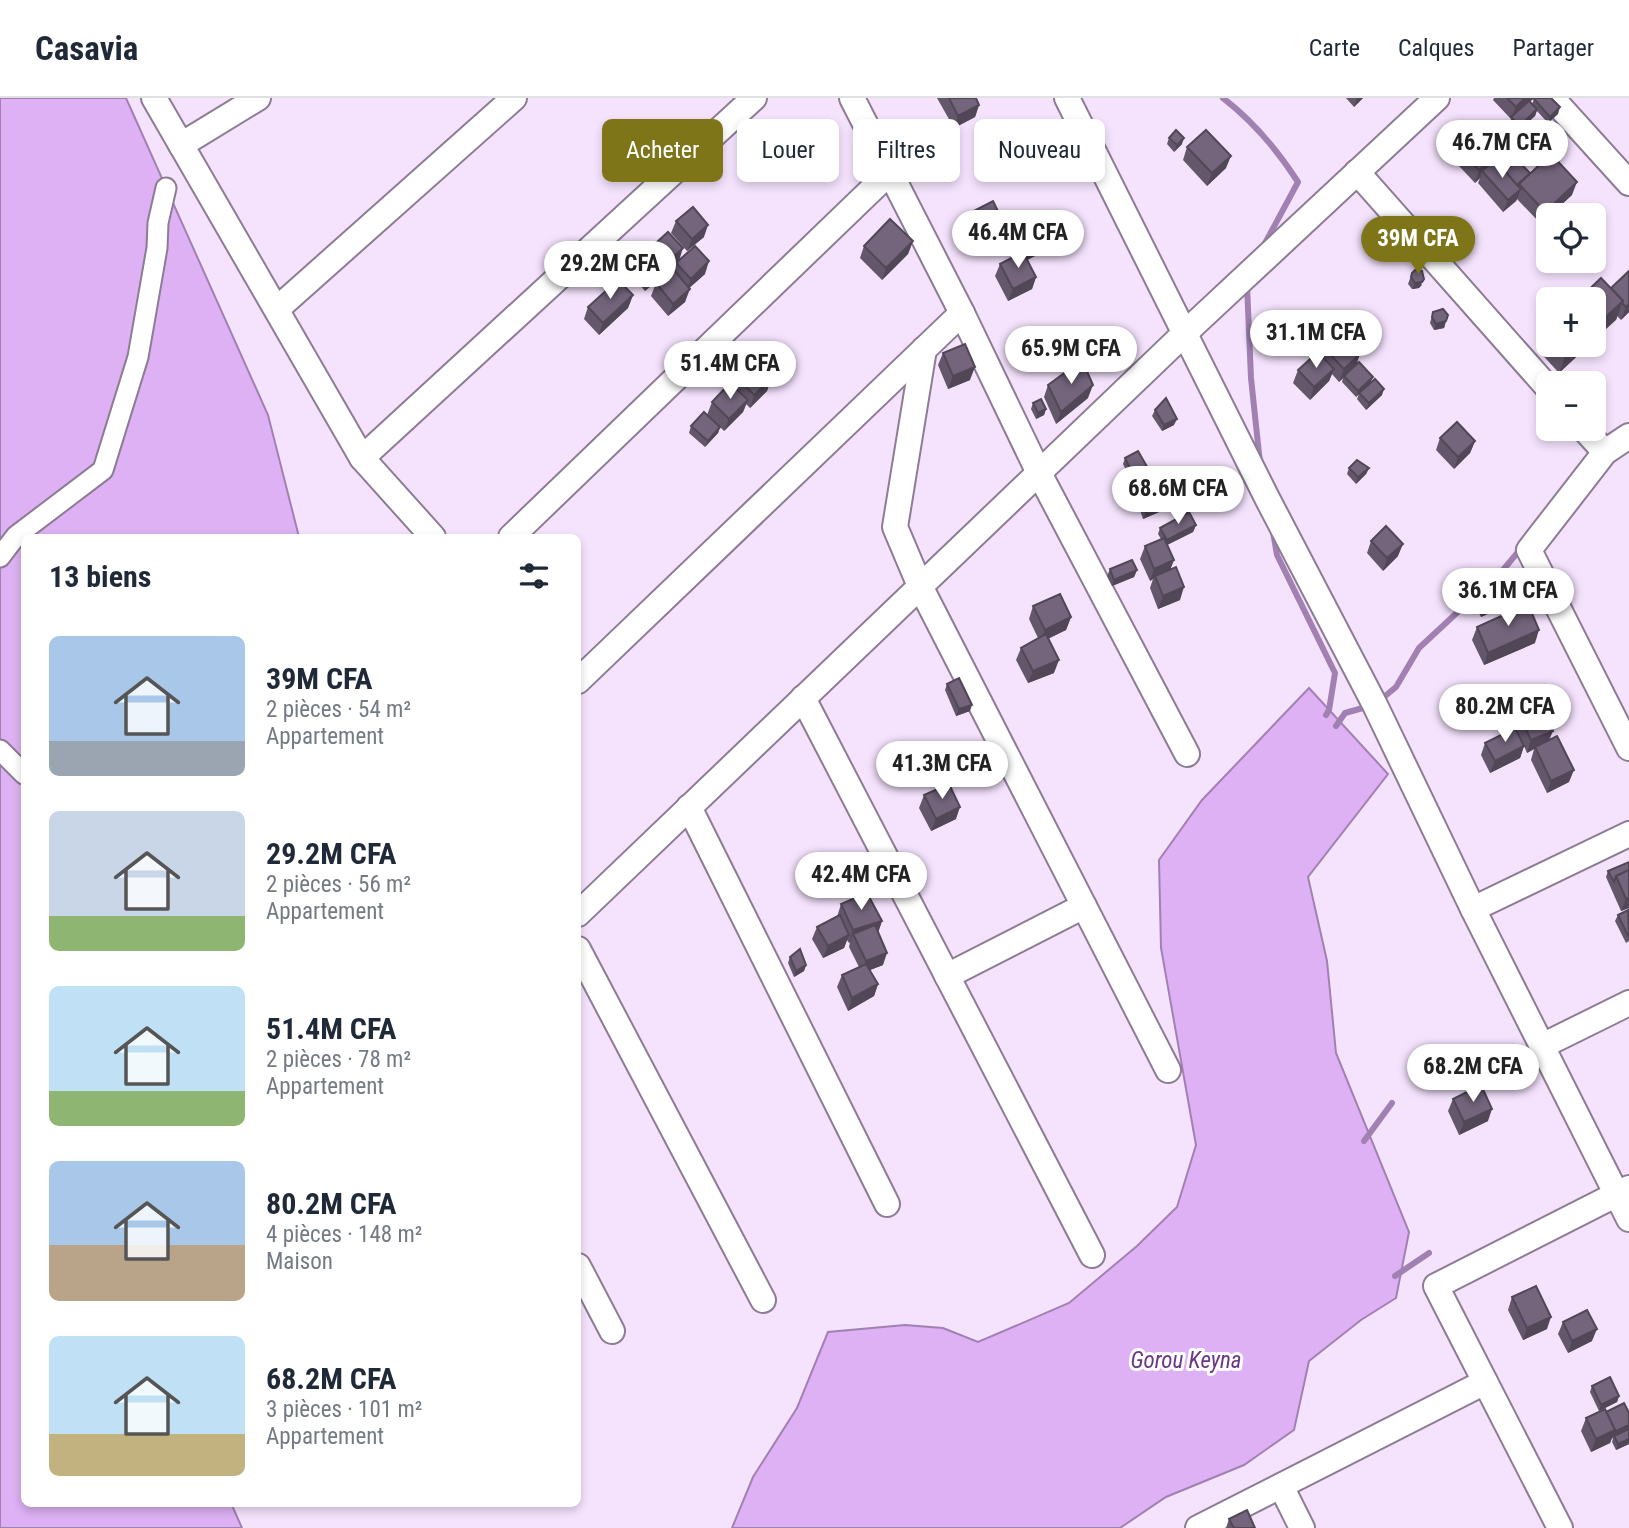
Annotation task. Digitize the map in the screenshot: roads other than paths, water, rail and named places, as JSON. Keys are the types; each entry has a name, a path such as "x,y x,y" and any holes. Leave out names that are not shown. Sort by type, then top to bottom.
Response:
{"street":[{"path":"181,145 258,98"},
{"path":"277,309 514,98"},
{"path":"362,458 754,98"},
{"path":"852,98 863,119"},
{"path":"1067,98 1267,498 1375,705 1542,1046 1623,1191 1629,1219"},
{"path":"581,911 1185,333 1437,98"},
{"path":"1552,98 1629,183"},
{"path":"156,99 362,458 430,534"},
{"path":"1357,172 1536,374"},
{"path":"514,534 880,182"},
{"path":"895,182 1039,473 1187,754"},
{"path":"0,557 16,536 103,470 138,357 157,248 158,223 166,188"},
{"path":"581,678 962,313"},
{"path":"924,349 895,527 920,586 1168,1070"},
{"path":"1629,436 1605,452 1529,550 1629,748"},
{"path":"1595,441 1605,452"},
{"path":"803,698 1092,1255"},
{"path":"0,750 21,771"},
{"path":"689,807 887,1203"},
{"path":"1473,909 1629,834"},
{"path":"947,976 1084,906"},
{"path":"581,955 763,1300"},
{"path":"1542,1046 1629,1003"},
{"path":"1553,1525 1436,1286 1623,1191"},
{"path":"581,1272 611,1331"},
{"path":"1198,1528 1485,1382"},
{"path":"1281,1486 1302,1528"}],"water":[{"path":"0,98 126,98 268,415 298,534 21,534 21,1507 233,1507 242,1528 0,1528"},
{"name":"Gorou Keyna","path":"1309,688 1388,774 1308,877 1327,961 1336,1053 1409,1232 1396,1298 1361,1320 1309,1361 1294,1430 1244,1465 1166,1497 1120,1528 732,1528 753,1477 797,1408 828,1332 905,1325 943,1328 978,1342 1069,1303 1137,1246 1177,1207 1196,1145 1161,948 1159,860 1202,800"}],"waterway":[{"path":"1223,98 1245,116 1264,137 1298,182 1263,247"},
{"path":"1247,285 1251,378 1260,463"},
{"path":"1273,532 1277,555 1335,673 1326,715"},
{"path":"1379,701 1396,687 1419,648 1503,570 1523,546"},
{"path":"1336,726 1345,713 1370,706"},
{"path":"1364,1141 1392,1103"},
{"path":"1395,1276 1429,1253"}]}
